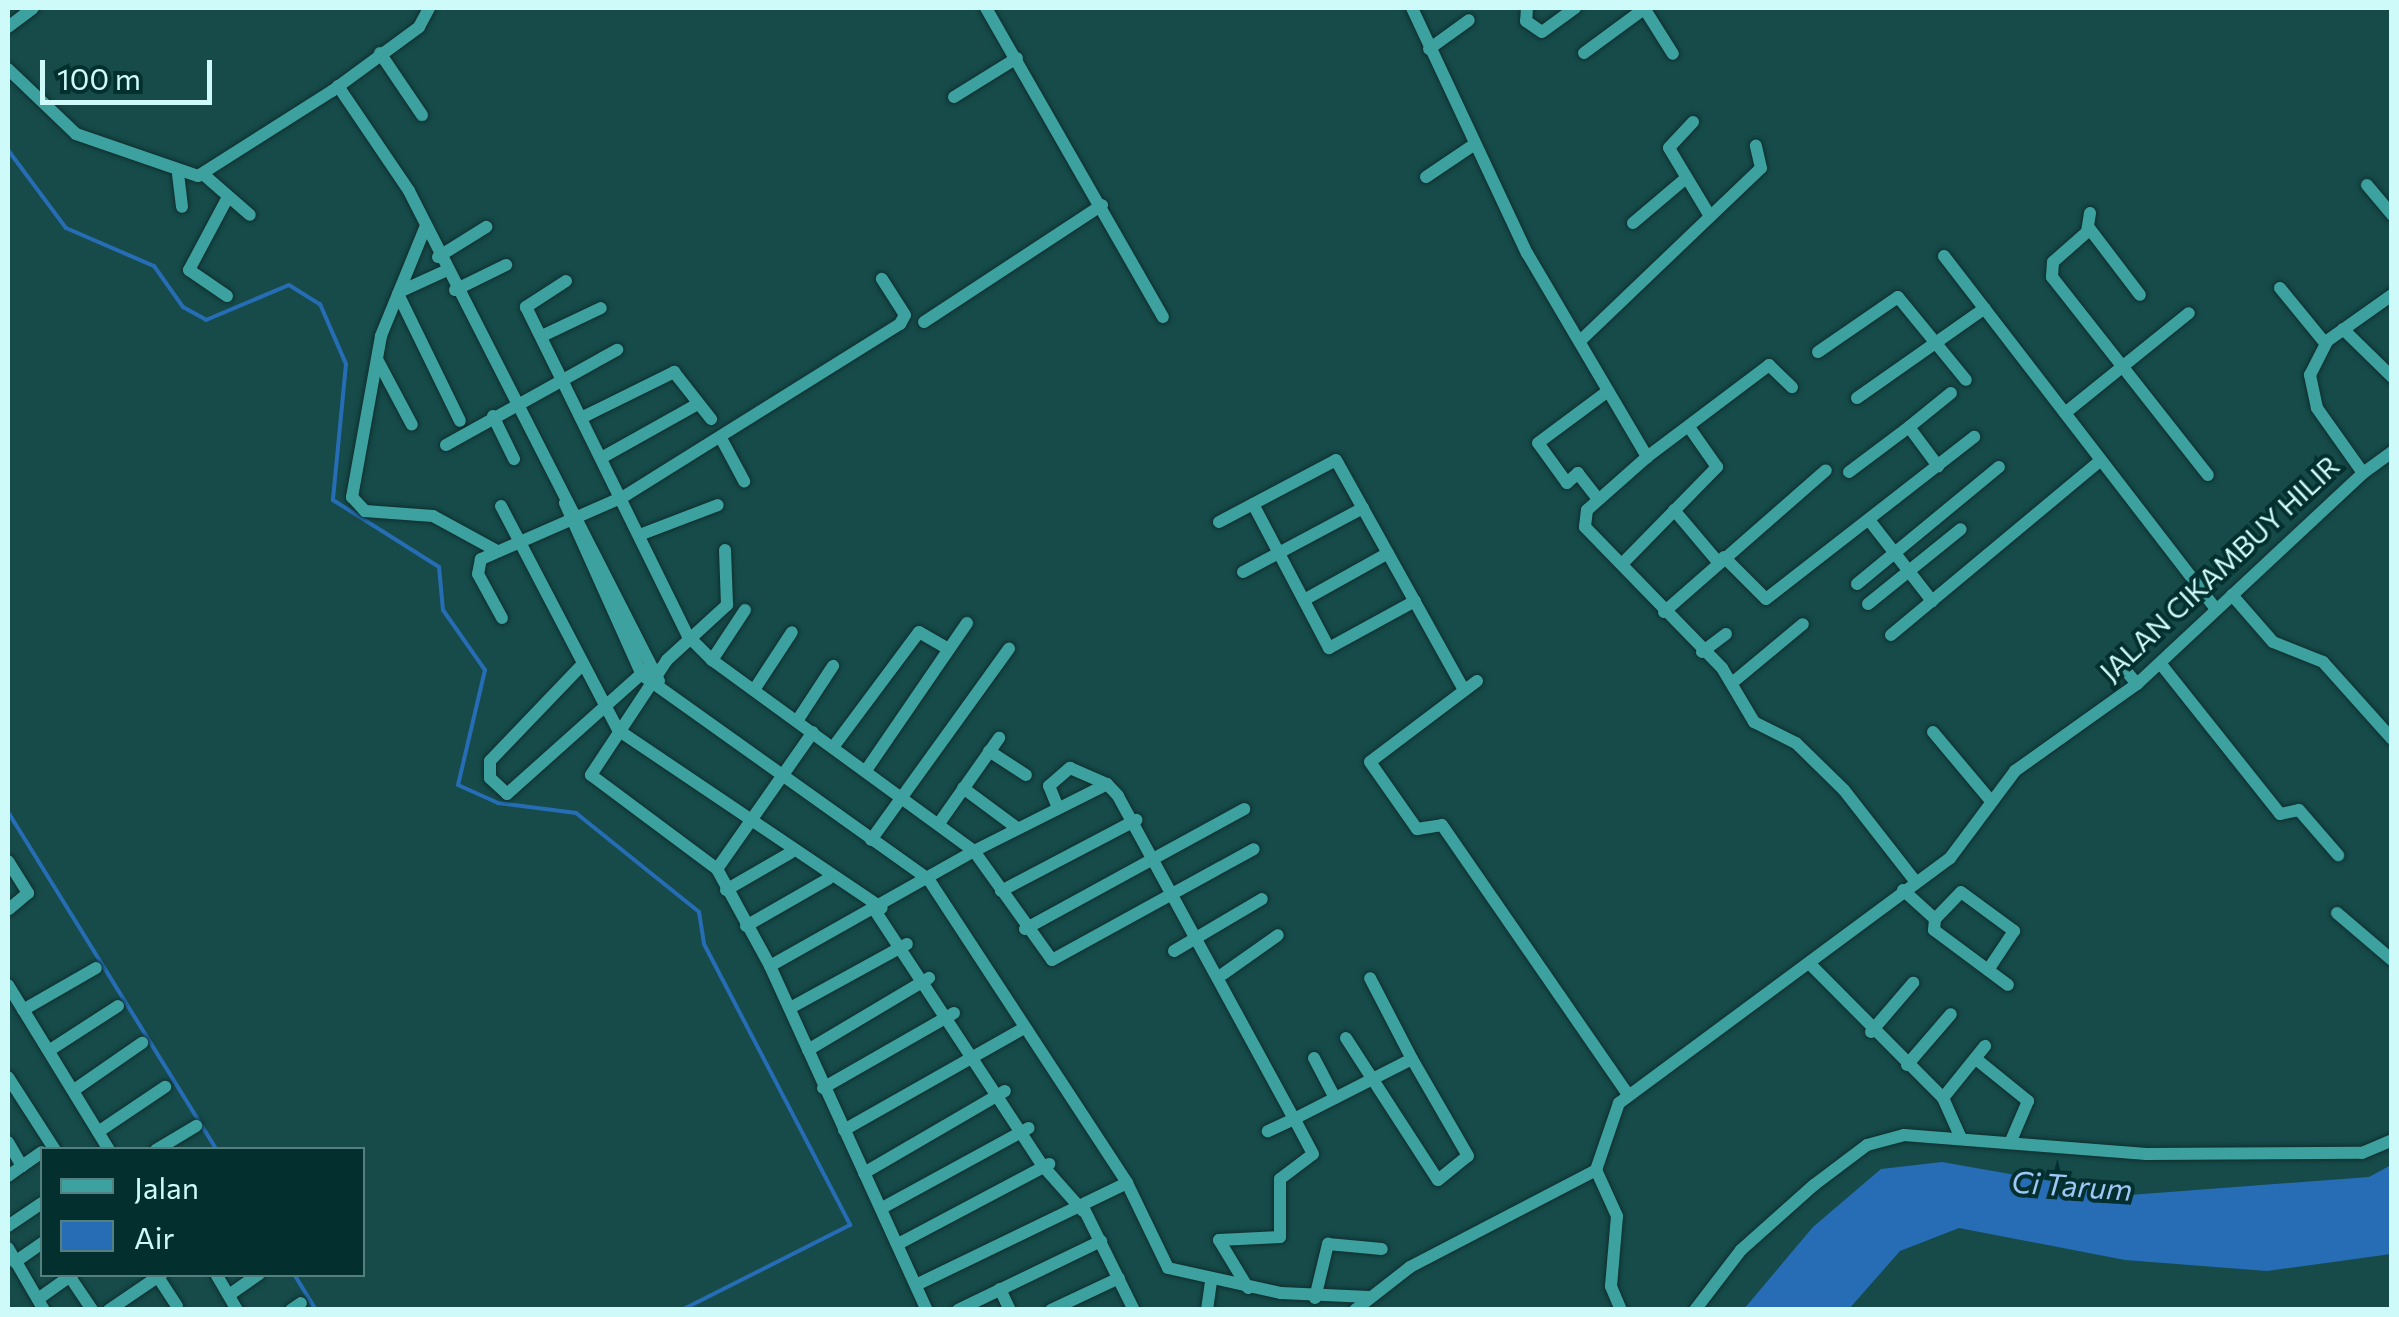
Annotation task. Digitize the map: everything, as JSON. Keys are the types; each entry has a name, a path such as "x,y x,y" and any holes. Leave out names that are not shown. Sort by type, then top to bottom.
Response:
{"street":[{"path":"8,27 32,8"},
{"path":"8,69 76,134 178,174 203,174 335,88 380,54 429,8"},
{"path":"986,8 1163,317"},
{"path":"1412,8 1475,144 1647,457"},
{"path":"1527,8 1526,21 1542,32 1575,8"},
{"path":"1584,52 1644,8 1674,54"},
{"path":"1429,49 1469,20"},
{"path":"380,54 422,115"},
{"path":"954,96 1017,58"},
{"path":"335,88 425,228 652,677 781,776 930,880 1126,1183 1168,1268 1212,1281 1315,1298 1369,1296"},
{"path":"1693,122 1670,140 1686,178 1708,212"},
{"path":"1426,176 1475,144"},
{"path":"1580,341 1708,212 1765,164 1756,146"},
{"path":"178,174 182,207"},
{"path":"203,174 250,215"},
{"path":"1633,222 1686,178"},
{"path":"2367,185 2392,216"},
{"path":"227,296 189,270 228,197"},
{"path":"924,322 1102,205"},
{"path":"2090,213 2089,228 2050,272 2208,475"},
{"path":"438,257 486,226"},
{"path":"425,228 398,293 378,361 351,478 354,502 433,516 495,550"},
{"path":"2089,228 2140,295"},
{"path":"1944,256 2216,609"},
{"path":"455,290 506,264"},
{"path":"398,293 445,271"},
{"path":"502,618 477,570 495,550 623,496 722,440 902,322 882,279"},
{"path":"566,281 526,303 642,534 688,636 712,660 868,769 974,851 1025,928 1052,960 1254,849"},
{"path":"2280,288 2325,343 2392,294"},
{"path":"398,293 460,422"},
{"path":"1818,352 1895,296 1966,380"},
{"path":"542,336 601,308"},
{"path":"1857,398 1984,308"},
{"path":"2065,413 2189,313"},
{"path":"2343,329 2392,376"},
{"name":"JALAN CIKAMBUY HILIR","path":"1598,1176 1606,1126 1628,1095 1950,858 2015,771 2136,684 2363,473 2311,394 2325,343"},
{"path":"446,445 513,403 617,350"},
{"path":"378,361 412,425"},
{"path":"1792,387 1769,366 1647,457 1598,500 1585,526 1732,682 1754,722 1816,762 1935,918 1934,930 2008,984"},
{"path":"582,416 671,372 712,420"},
{"path":"1598,500 1578,473 1566,483 1538,443 1608,391"},
{"path":"1849,472 1951,393"},
{"path":"603,457 698,404"},
{"path":"494,416 514,460"},
{"path":"1622,564 1716,467 1690,427"},
{"path":"1908,427 1938,466"},
{"path":"1674,510 1764,600 1974,436"},
{"path":"722,440 744,481"},
{"path":"2363,473 2392,452"},
{"path":"1219,522 1336,460 1464,690"},
{"path":"1891,635 2101,460"},
{"path":"1857,584 1999,467"},
{"path":"1664,612 1826,470"},
{"path":"1253,504 1329,648 1415,601"},
{"path":"642,534 718,505"},
{"path":"501,506 600,706 618,730 748,824 876,909 949,1016 971,1056 1080,1206 1134,1310"},
{"path":"1243,572 1362,508"},
{"path":"1869,520 1932,601"},
{"path":"1868,604 1961,529"},
{"path":"725,550 727,605 688,636 652,677 618,730 594,781 717,869 792,1008 823,1088 900,1243 927,1310"},
{"path":"1304,600 1388,553"},
{"path":"2232,596 2273,642 2323,662 2392,739"},
{"path":"712,660 746,610"},
{"path":"868,769 967,623"},
{"path":"1732,682 1803,624"},
{"path":"754,690 792,632"},
{"path":"1702,652 1726,634"},
{"path":"834,746 916,635 949,650"},
{"path":"871,840 1009,649"},
{"path":"2119,662 2136,684"},
{"path":"2160,663 2280,814 2300,810 2338,856"},
{"path":"798,721 834,666"},
{"path":"580,667 490,762 490,778 516,792 600,706 652,677"},
{"path":"1477,681 1370,762 1418,828 1442,824 1628,1095"},
{"path":"717,869 813,732"},
{"path":"1933,732 1990,800"},
{"path":"940,822 999,738"},
{"path":"989,752 1026,776"},
{"path":"1058,808 1049,786 1070,768 1107,784 1136,820 1223,974 1313,1154 1280,1179 1280,1237 1219,1240 1248,1288"},
{"path":"770,966 930,880 974,851 1107,784"},
{"path":"963,788 1017,828"},
{"path":"1025,928 1244,808"},
{"path":"1001,891 1136,820"},
{"path":"726,890 790,853"},
{"path":"8,861 28,894 8,908"},
{"path":"746,926 828,879"},
{"path":"1935,918 1966,890 2014,932 1988,970"},
{"path":"1174,951 1262,899"},
{"path":"2337,913 2392,960"},
{"path":"1223,974 1278,935"},
{"path":"792,1008 903,947"},
{"path":"1808,962 1871,1032 1942,1098 1960,1136"},
{"path":"23,1010 96,968"},
{"path":"1346,1038 1438,1180 1468,1156 1370,978"},
{"path":"808,1050 925,980"},
{"path":"1871,1032 1913,983"},
{"path":"8,985 107,1147"},
{"path":"50,1050 118,1006"},
{"path":"1907,1064 1950,1014"},
{"path":"823,1088 949,1016"},
{"path":"844,1130 1024,1028"},
{"path":"74,1090 142,1042"},
{"path":"1942,1098 1985,1046"},
{"path":"1314,1058 1335,1098"},
{"path":"1268,1131 1412,1059"},
{"path":"1976,1059 2028,1101 2010,1143"},
{"path":"8,1077 48,1147"},
{"path":"98,1132 166,1087"},
{"path":"864,1173 1001,1094"},
{"path":"161,1147 196,1126"},
{"path":"882,1208 1025,1131"},
{"path":"1695,1310 1741,1250 1868,1145 1917,1132 2010,1143 2246,1155 2362,1152 2392,1140"},
{"path":"8,1142 22,1166"},
{"path":"8,1176 40,1155"},
{"path":"900,1243 1047,1164"},
{"path":"1355,1310 1369,1296 1598,1176 1617,1216 1611,1286 1621,1310"},
{"path":"918,1284 1126,1183"},
{"path":"8,1226 40,1204"},
{"path":"958,1310 1101,1240"},
{"path":"15,1262 40,1244"},
{"path":"1315,1298 1328,1244 1382,1250"},
{"path":"8,1248 41,1304 70,1277"},
{"path":"72,1277 92,1310"},
{"path":"109,1310 126,1305 159,1277"},
{"path":"161,1277 177,1306"},
{"path":"218,1277 238,1310"},
{"path":"229,1295 255,1277"},
{"path":"1051,1310 1119,1278"},
{"path":"1207,1310 1212,1281"},
{"path":"1000,1289 1010,1310"}],"water":[{"name":"Ci Tarum","path":"1942,1162 2130,1195 2369,1177 2391,1165 2391,1254 2267,1271 2125,1260 1959,1228 1900,1251 1849,1309 1744,1309 1813,1227 1881,1169"}],"waterway":[{"path":"8,150 66,228 154,266 183,307 206,320 289,285 320,304 346,364 333,500 439,567 443,610 485,670 458,785 498,803 576,813 699,912 704,944 850,1225 682,1310"},
{"path":"8,812 215,1147"},
{"path":"296,1277 316,1310"}]}
